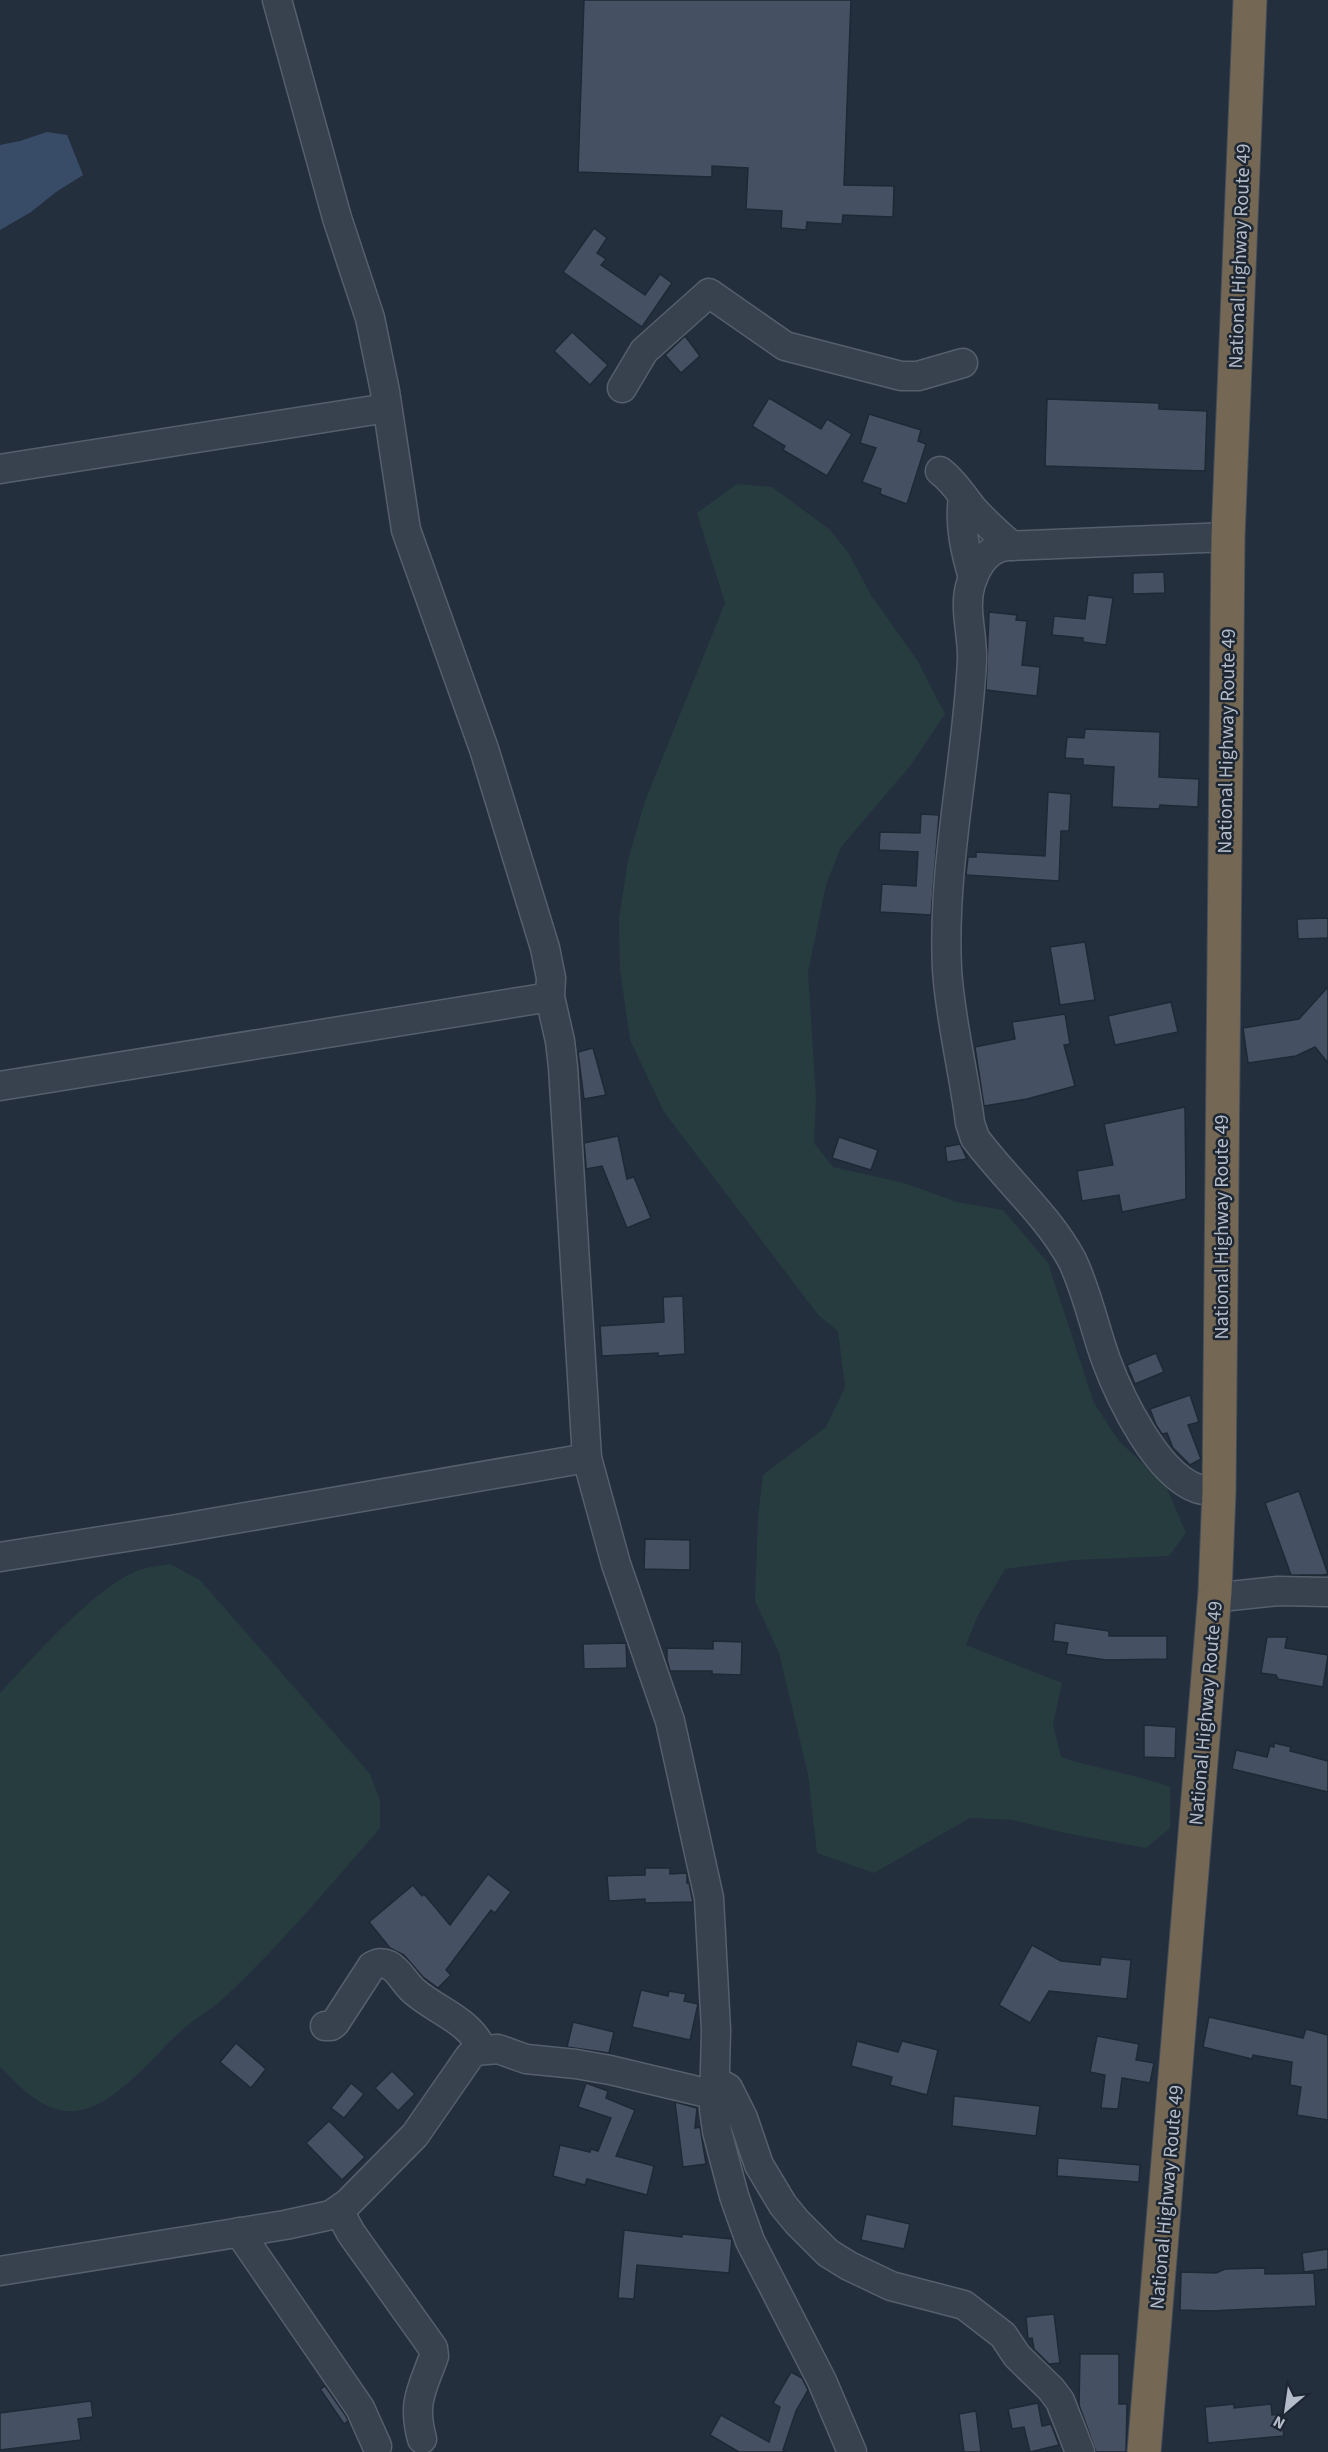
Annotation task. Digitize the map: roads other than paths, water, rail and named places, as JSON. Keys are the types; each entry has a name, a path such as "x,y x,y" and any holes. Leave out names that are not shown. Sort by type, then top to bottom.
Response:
{"highway":[{"name":"National Highway Route 49","path":"1144,2452 1215,1592 1219,1492 1228,537 1250,0"}],"street":[{"path":"277,0 337,218 370,318 406,530 484,749 545,948 551,978 550,998 560,1041 563,1067 587,1458 616,1564 669,1721 710,1898 716,2030 717,2131 734,2196 750,2241 822,2381 852,2452"},
{"path":"622,388 644,351 709,294 772,339 798,351 901,375 918,376 963,363"},
{"path":"0,469 387,408"},
{"path":"940,471 951,479 990,528 1012,546"},
{"path":"963,496 960,512 962,535 973,578"},
{"path":"1219,1492 1195,1488 1189,1484 1165,1464 1146,1442 1121,1395 1106,1360 1072,1261 1052,1228 975,1138 970,1123 949,988 947,938 952,853 972,658 968,618 969,589 989,552 999,547 1012,546 1228,537"},
{"path":"0,1086 550,998"},
{"path":"0,1557 587,1458"},
{"path":"1215,1592 1230,1596 1278,1591 1328,1592"},
{"path":"325,2026 335,2023 372,1966 379,1963 386,1964 393,1967 417,1994 468,2028 482,2049"},
{"path":"0,2271 314,2220 339,2211 415,2135 469,2057 475,2051 482,2049 498,2049 526,2059 576,2064 715,2088 728,2088 743,2118 759,2165 783,2205 801,2227 828,2253 849,2266 891,2286 964,2305 1003,2335 1017,2356 1046,2383 1060,2401 1080,2452"},
{"path":"339,2211 351,2233 433,2348 434,2356 417,2404 416,2418 422,2439"},
{"path":"239,2232 360,2408 376,2446"}],"water":[{"path":"47,132 67,135 83,175 56,192 31,212 0,230 0,145"}]}
